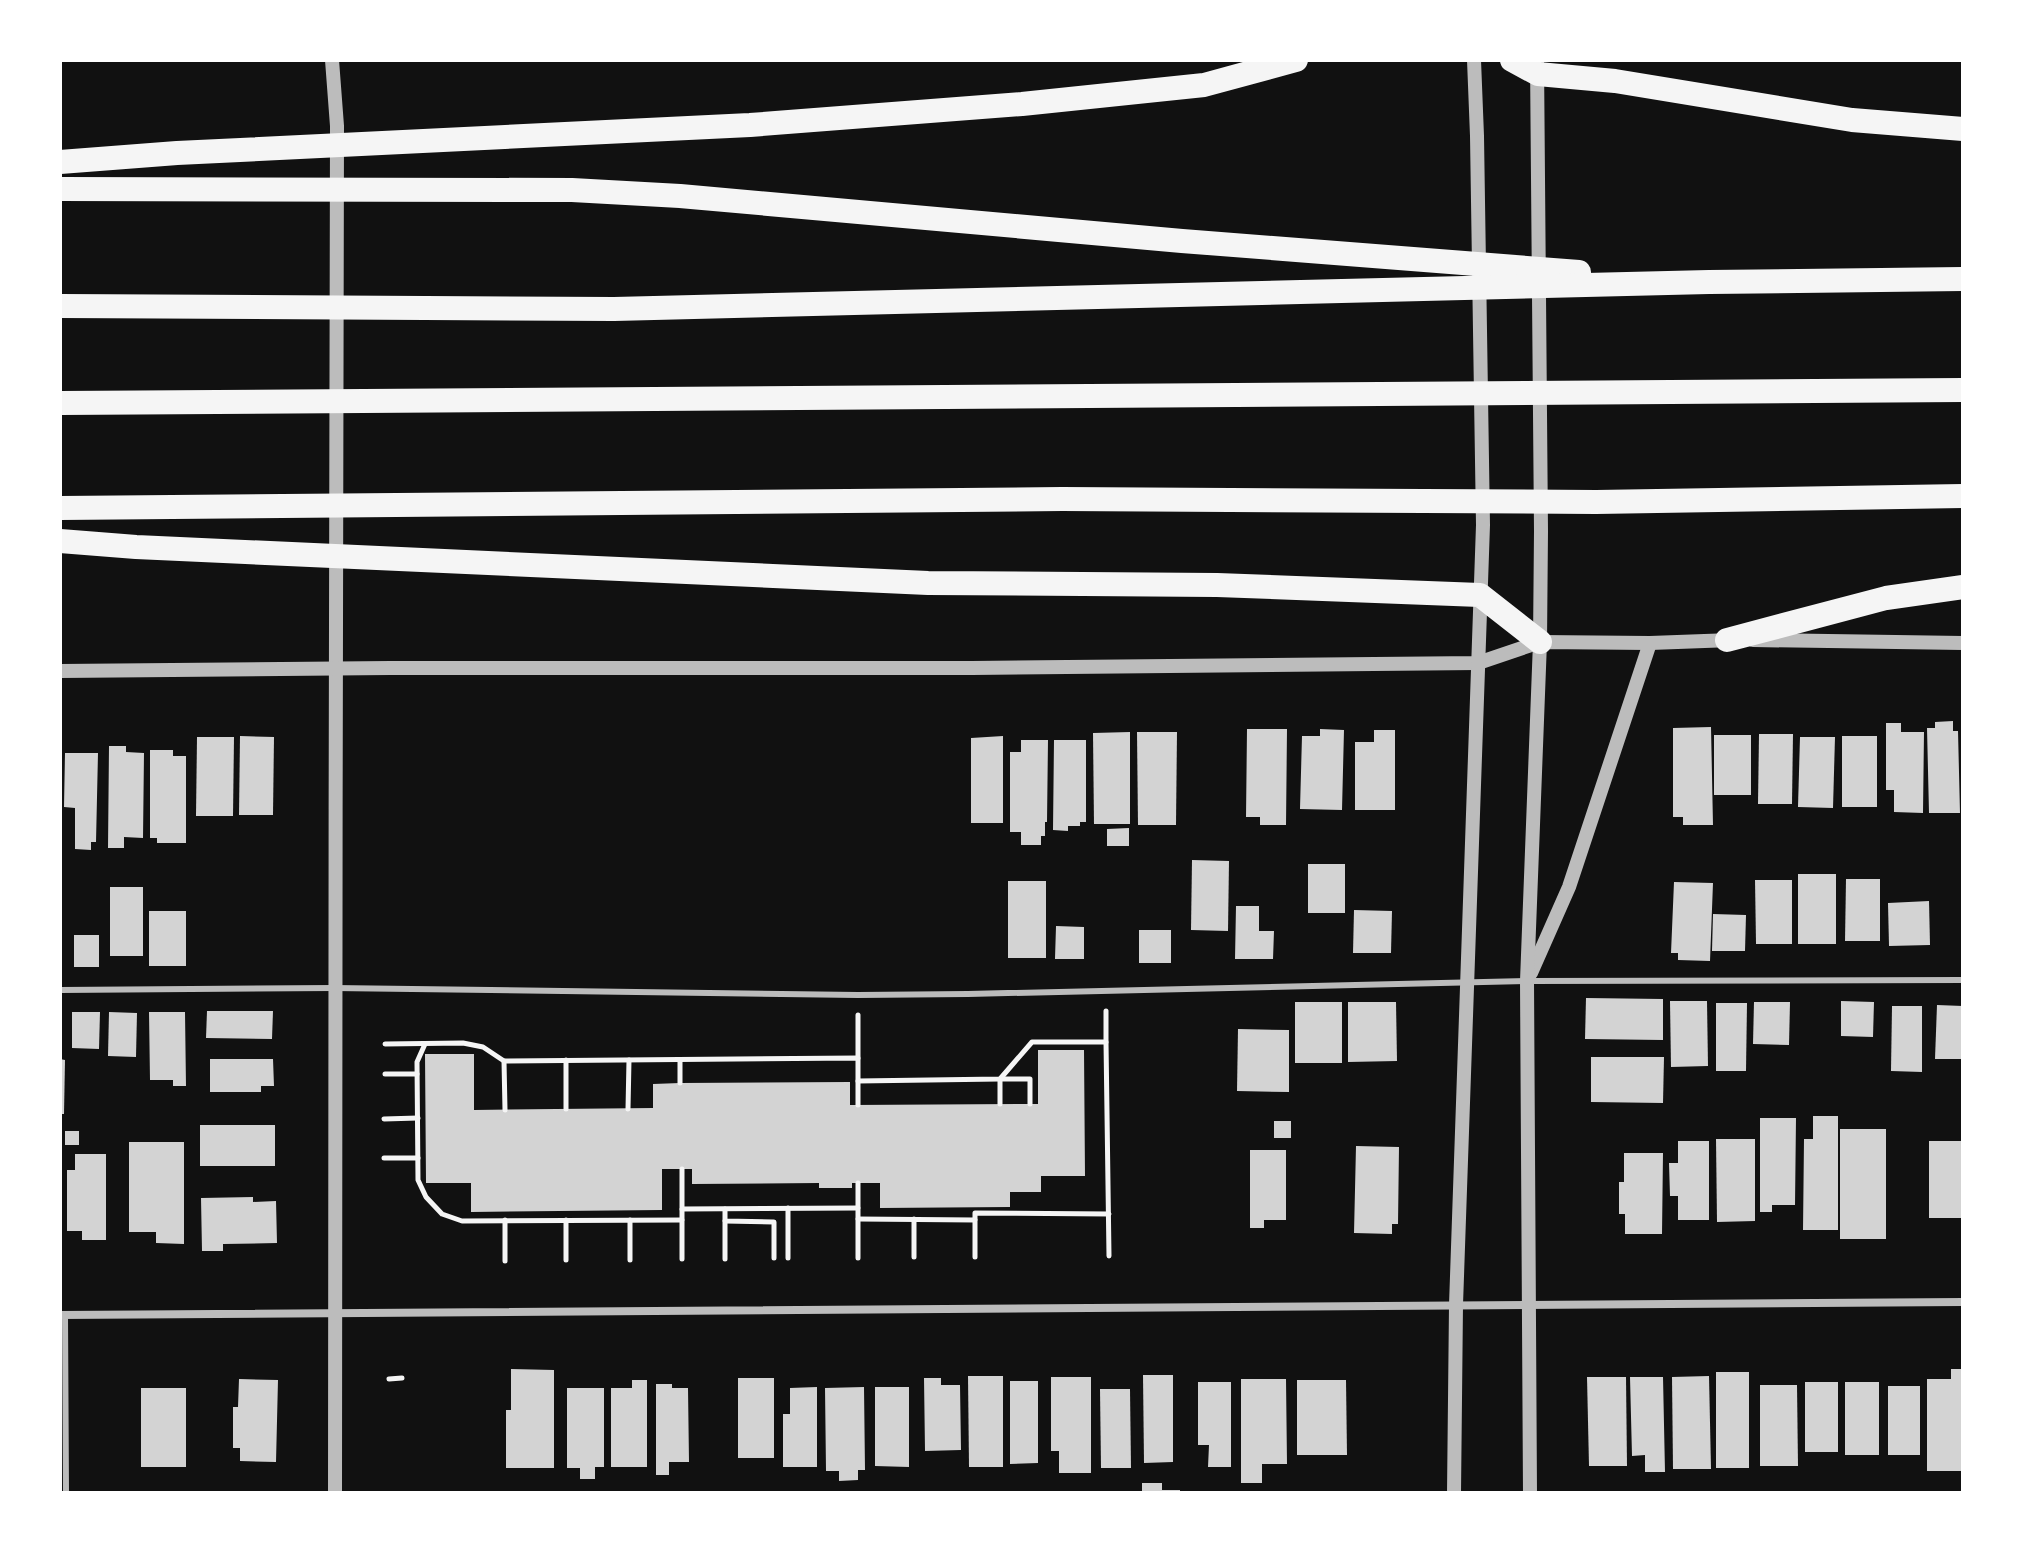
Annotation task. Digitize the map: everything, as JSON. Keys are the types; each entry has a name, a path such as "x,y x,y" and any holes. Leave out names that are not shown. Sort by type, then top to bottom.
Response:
{"highway":[{"path":"60,162 177,153 750,125 1022,104 1204,85 1296,60"},
{"path":"1512,60 1615,81 1852,120 1963,129"},
{"path":"60,189 572,190 680,196 1182,241 1709,282"},
{"path":"60,306 614,309 1709,282 1963,279"},
{"path":"60,403 1963,390"},
{"path":"60,508 1062,499 1596,502 1963,496"},
{"path":"60,541 912,582 1217,585 1480,595 1540,642"},
{"path":"1727,640 1886,598 1963,587"}],"street":[{"path":"332,60 337,126 335,1493"},
{"path":"1454,1493 1456,1305 1483,525 1474,60"},
{"path":"1530,1493 1527,981 1540,642 1538,67"},
{"path":"60,671 1478,663 1540,642 1727,640 1963,643"},
{"path":"1527,981 1569,887 1650,643"},
{"path":"63,1315 1963,1302"}],"lane":[{"path":"60,990 334,988 858,995 1467,981 1963,980"},
{"path":"63,1315 66,1493"}],"path":[{"path":"1106,991 1109,1256"},
{"path":"858,1041 858,1105"},
{"path":"1000,1104 1000,1079 1032,1042 1106,1042"},
{"path":"385,1044 463,1043 483,1047 504,1061 858,1058"},
{"path":"425,1044 417,1062 418,1180 426,1197 442,1214 462,1221 682,1220"},
{"path":"566,1060 566,1109"},
{"path":"628,1109 629,1060"},
{"path":"680,1060 680,1083"},
{"path":"504,1061 505,1110"},
{"path":"385,1074 417,1074"},
{"path":"858,1081 1030,1079 1030,1104"},
{"path":"384,1119 418,1118"},
{"path":"384,1158 418,1158"},
{"path":"682,1169 682,1259"},
{"path":"858,1183 858,1258"},
{"path":"788,1208 788,1258"},
{"path":"682,1209 858,1208"},
{"path":"725,1209 725,1259"},
{"path":"975,1257 975,1213 1109,1214"},
{"path":"858,1219 975,1220"},
{"path":"914,1219 914,1257"},
{"path":"505,1220 505,1261"},
{"path":"566,1220 566,1260"},
{"path":"630,1220 630,1260"},
{"path":"725,1221 774,1222 774,1258"},
{"path":"389,1379 402,1378"}],"building":[{"path":"1953,721 1953,731 1958,731 1960,813 1929,813 1927,728 1935,728 1935,722"},
{"path":"1886,723 1901,723 1901,732 1924,732 1923,813 1894,812 1894,790 1886,790"},
{"path":"1711,727 1713,825 1683,825 1683,817 1673,817 1673,728"},
{"path":"1247,729 1287,729 1286,825 1260,825 1260,817 1246,817"},
{"path":"1320,729 1344,730 1342,810 1300,809 1302,736 1320,736"},
{"path":"1374,730 1395,730 1395,810 1355,810 1355,742 1374,742"},
{"path":"1130,732 1130,824 1094,824 1093,733"},
{"path":"1137,732 1177,732 1176,825 1138,825"},
{"path":"1759,734 1793,734 1792,804 1758,804"},
{"path":"1714,735 1751,735 1751,795 1714,795"},
{"path":"240,736 274,737 273,815 239,815"},
{"path":"1003,736 1003,823 971,823 971,738"},
{"path":"1842,736 1877,736 1877,807 1842,807"},
{"path":"197,737 234,737 233,816 196,816"},
{"path":"1800,737 1835,737 1833,808 1798,807"},
{"path":"1021,740 1048,740 1047,822 1041,845 1021,845 1021,832 1010,832 1010,752 1021,752"},
{"path":"1054,740 1086,740 1086,822 1080,822 1080,826 1068,826 1068,831 1053,830"},
{"path":"109,746 126,746 126,752 144,753 143,838 124,837 124,848 108,848"},
{"path":"150,750 173,750 173,756 186,756 186,843 157,843 157,838 150,838"},
{"path":"65,753 98,753 96,842 91,842 91,850 75,849 75,808 64,807"},
{"path":"1129,828 1129,846 1107,846 1107,829"},
{"path":"1192,860 1229,861 1228,931 1191,930"},
{"path":"1308,864 1345,864 1345,913 1308,913"},
{"path":"1798,874 1836,874 1836,944 1798,944"},
{"path":"1846,879 1880,879 1880,941 1845,941"},
{"path":"1755,880 1792,880 1792,944 1756,944"},
{"path":"1008,881 1046,881 1046,958 1008,958"},
{"path":"1674,882 1713,883 1710,961 1678,960 1678,953 1671,953"},
{"path":"110,887 143,887 143,956 110,956"},
{"path":"1929,901 1930,945 1889,946 1888,903"},
{"path":"1236,906 1259,906 1259,931 1274,931 1273,959 1235,959"},
{"path":"1354,910 1392,911 1391,953 1353,953"},
{"path":"149,911 186,911 186,966 149,966"},
{"path":"1713,914 1746,915 1745,951 1712,951"},
{"path":"1056,926 1084,927 1084,959 1055,959"},
{"path":"1139,930 1171,930 1171,963 1139,963"},
{"path":"74,935 99,935 99,967 74,967"},
{"path":"1586,998 1663,999 1663,1040 1585,1039"},
{"path":"1670,1001 1707,1001 1708,1066 1671,1067"},
{"path":"1841,1001 1874,1002 1873,1037 1841,1036"},
{"path":"1295,1002 1342,1002 1342,1063 1295,1063"},
{"path":"1348,1002 1396,1002 1397,1061 1348,1062"},
{"path":"1754,1002 1790,1002 1789,1045 1753,1044"},
{"path":"1716,1003 1747,1003 1746,1071 1716,1071"},
{"path":"1937,1005 1963,1006 1963,1059 1935,1059"},
{"path":"1892,1006 1922,1006 1922,1072 1891,1071"},
{"path":"207,1011 273,1011 272,1039 206,1038"},
{"path":"72,1012 100,1012 99,1049 72,1048"},
{"path":"109,1012 137,1013 136,1057 108,1056"},
{"path":"149,1012 185,1012 186,1086 173,1086 173,1080 150,1080"},
{"path":"1238,1029 1289,1030 1289,1092 1237,1091"},
{"path":"1038,1050 1084,1050 1085,1176 1041,1176 1041,1192 1010,1192 1010,1207 880,1208 880,1183 852,1183 852,1188 819,1188 819,1183 692,1184 692,1169 662,1169 662,1210 471,1212 471,1183 426,1183 425,1054 474,1054 474,1110 653,1108 653,1084 680,1083 850,1082 850,1105 1038,1104"},
{"path":"1591,1057 1664,1057 1663,1103 1591,1102"},
{"path":"60,1059 65,1060 64,1114 60,1114"},
{"path":"210,1059 273,1059 274,1086 261,1086 261,1092 210,1092"},
{"path":"1813,1116 1838,1116 1838,1230 1803,1230 1804,1139 1813,1139"},
{"path":"1760,1118 1796,1118 1795,1205 1772,1205 1772,1212 1760,1212"},
{"path":"1274,1121 1291,1121 1291,1138 1274,1138"},
{"path":"200,1125 275,1125 275,1166 200,1166"},
{"path":"1840,1129 1886,1129 1886,1239 1840,1239"},
{"path":"65,1131 79,1131 79,1145 65,1145"},
{"path":"1716,1139 1755,1139 1755,1221 1717,1222"},
{"path":"1678,1141 1709,1141 1709,1220 1678,1220 1678,1196 1670,1196 1669,1163 1678,1163"},
{"path":"1929,1141 1963,1141 1963,1218 1929,1218"},
{"path":"129,1142 184,1142 184,1244 156,1243 156,1232 129,1232"},
{"path":"1356,1146 1399,1147 1398,1224 1392,1224 1392,1234 1354,1233"},
{"path":"1250,1150 1286,1150 1286,1220 1264,1220 1264,1228 1250,1228"},
{"path":"1624,1153 1663,1153 1662,1234 1625,1234 1625,1214 1619,1214 1619,1182 1624,1182"},
{"path":"75,1154 106,1154 106,1240 82,1240 82,1231 67,1231 67,1170 75,1170"},
{"path":"253,1197 253,1202 276,1201 277,1243 223,1244 223,1251 202,1251 201,1198"},
{"path":"511,1369 554,1370 554,1468 506,1468 506,1410 511,1410"},
{"path":"1951,1369 1963,1369 1963,1471 1927,1471 1927,1379 1951,1379"},
{"path":"1716,1372 1749,1372 1749,1468 1716,1468"},
{"path":"1143,1375 1173,1375 1173,1462 1144,1463"},
{"path":"968,1376 1003,1376 1003,1467 969,1467"},
{"path":"1709,1376 1711,1469 1673,1469 1672,1377"},
{"path":"1051,1377 1091,1377 1091,1473 1059,1473 1059,1451 1051,1451"},
{"path":"1587,1377 1626,1377 1627,1466 1589,1466"},
{"path":"1630,1377 1663,1377 1665,1472 1645,1472 1645,1455 1632,1456"},
{"path":"738,1378 774,1378 774,1458 738,1458"},
{"path":"924,1378 941,1378 941,1385 960,1385 961,1450 925,1451"},
{"path":"239,1379 278,1380 276,1462 240,1461 240,1448 233,1448 233,1407 238,1407"},
{"path":"1241,1379 1286,1379 1287,1464 1262,1464 1262,1483 1241,1483"},
{"path":"632,1380 647,1380 647,1467 611,1467 611,1388 632,1388"},
{"path":"1297,1380 1346,1380 1347,1455 1297,1455"},
{"path":"1010,1381 1038,1381 1038,1463 1010,1464"},
{"path":"1198,1382 1231,1382 1231,1467 1208,1467 1209,1445 1198,1445"},
{"path":"1805,1382 1838,1382 1838,1452 1805,1452"},
{"path":"1845,1382 1879,1382 1879,1455 1845,1455"},
{"path":"656,1384 688,1388 689,1462 669,1462 669,1475 656,1475"},
{"path":"1760,1385 1797,1385 1798,1466 1760,1466"},
{"path":"1888,1386 1920,1386 1920,1455 1888,1455"},
{"path":"817,1387 817,1467 783,1467 783,1414 790,1414 790,1388"},
{"path":"864,1387 865,1470 858,1470 858,1480 839,1481 839,1471 826,1471 825,1388"},
{"path":"875,1387 909,1387 909,1467 875,1466"},
{"path":"141,1388 186,1388 186,1467 141,1467"},
{"path":"567,1388 604,1388 604,1467 595,1467 595,1479 580,1479 580,1468 567,1468"},
{"path":"1100,1389 1130,1389 1131,1468 1101,1468"},
{"path":"1142,1483 1162,1483 1162,1490 1180,1490 1180,1493 1142,1493"}]}
